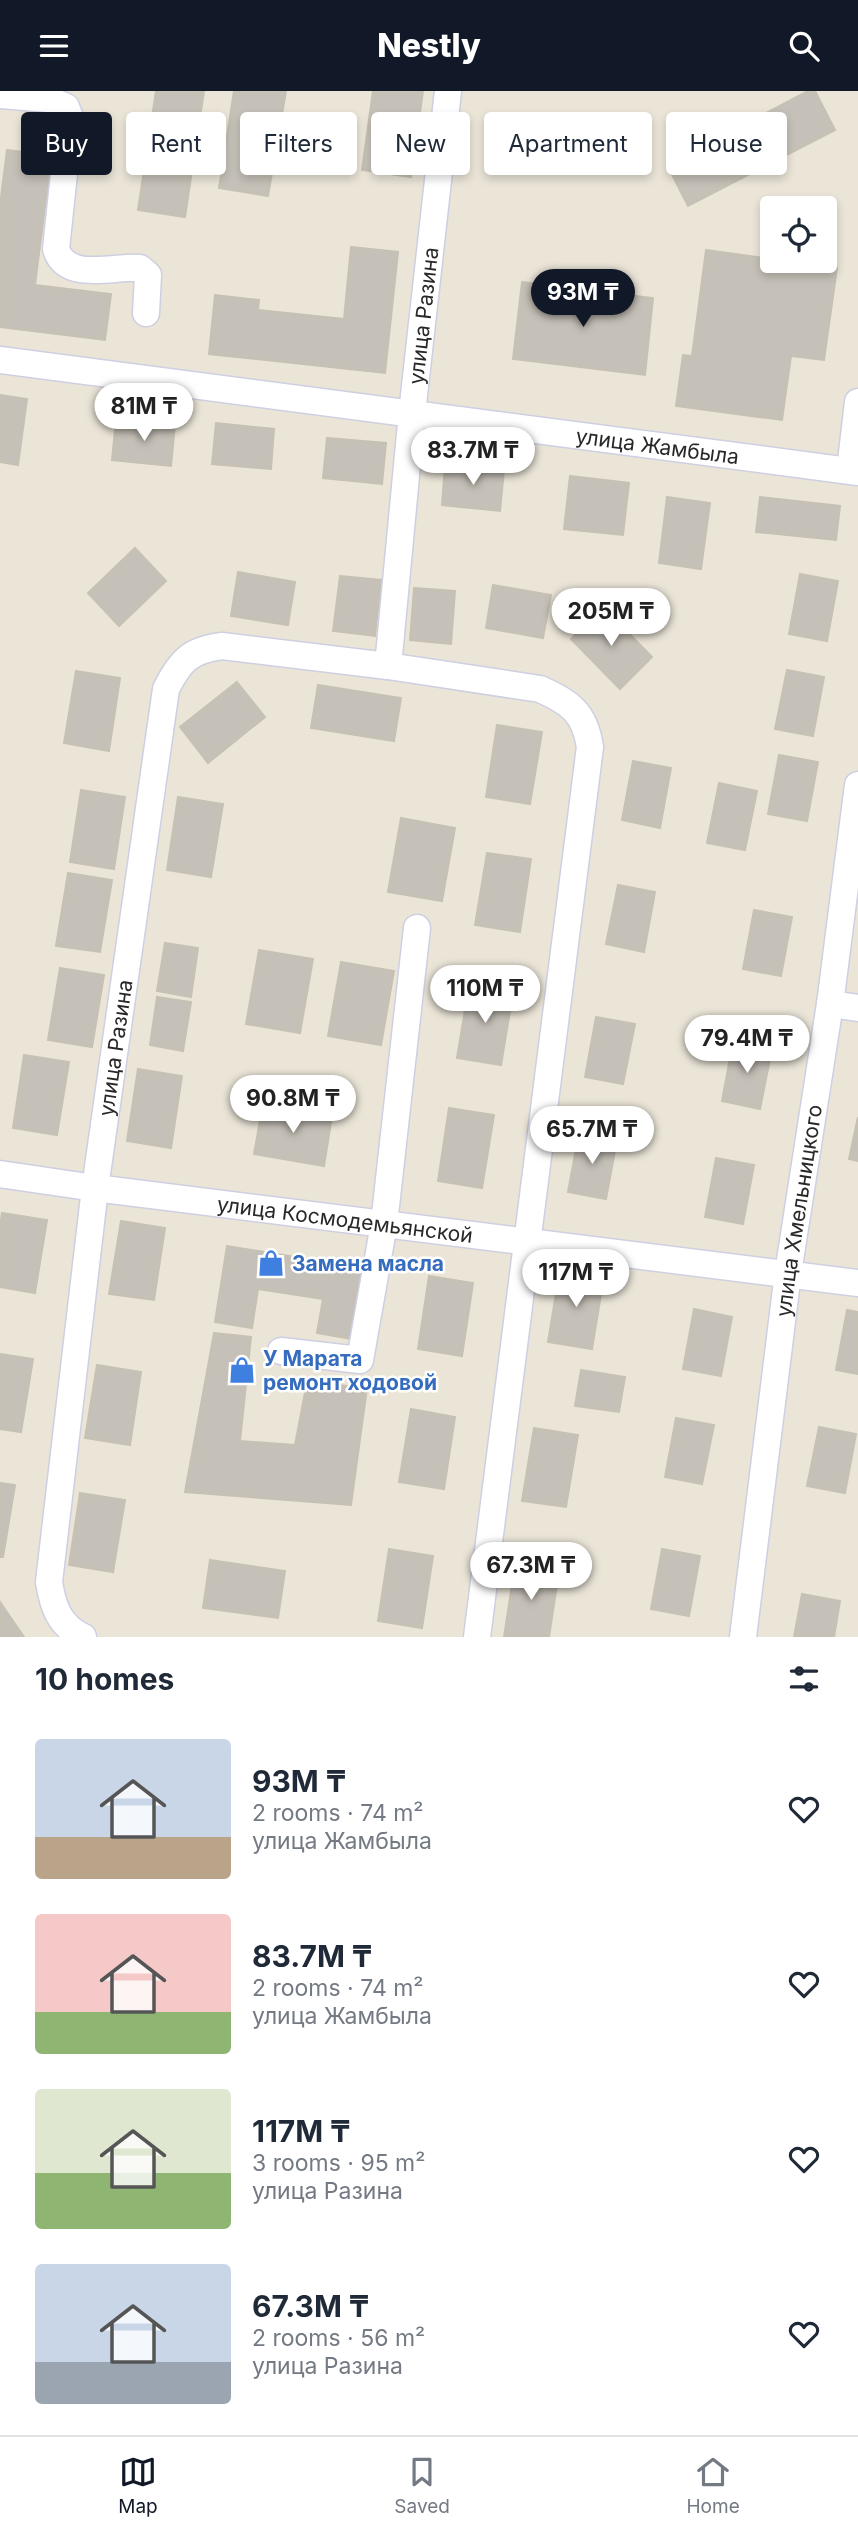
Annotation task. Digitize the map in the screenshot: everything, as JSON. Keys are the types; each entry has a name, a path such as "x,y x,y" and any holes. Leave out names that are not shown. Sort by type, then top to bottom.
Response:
{"street":[{"name":"улица Разина","path":"388,666 412,413 448,91"},
{"path":"0,95 48,99 66,107 70,117 56,249 59,259 69,267 79,270 140,268 148,275 146,313"},
{"name":"улица Жамбыла","path":"0,360 854,471"},
{"path":"854,471 858,402"},
{"name":"улица Разина","path":"83,1637 71,1631 60,1619 53,1604 49,1582 95,1188 166,689 186,658 203,649 222,646 388,666 540,689 560,698 578,712 588,729 590,747 477,1637"},
{"name":"улица Хмельницкого","path":"743,1637 788,1273 830,1004 858,785"},
{"path":"281,1351 360,1360 384,1224 417,929"},
{"path":"830,1004 858,1008"},
{"name":"улица Космодемьянской","path":"0,1174 858,1283"}],"building":[{"path":"156,91 204,91 201,112 153,112"},
{"path":"234,91 286,91 282,112 240,112 240,175 272,175 268,196 219,188 221,175 226,175 226,143"},
{"path":"373,91 423,91 420,112 371,112 371,171 362,170"},
{"path":"808,91 815,91 835,130 787,155 787,112 768,112"},
{"path":"7,150 21,152 21,175 62,175 59,200 46,198 35,285 111,294 105,340 0,327 0,205"},
{"path":"143,175 191,175 185,217 138,210"},
{"path":"672,175 748,175 688,206"},
{"path":"351,247 398,252 385,373 209,354 215,295 259,300 258,310 344,319"},
{"path":"706,250 760,257 760,273 836,273 824,360 791,356 782,420 676,406 683,355 692,356"},
{"path":"522,282 653,298 645,375 513,359"},
{"path":"0,395 27,399 18,465 0,462"},
{"path":"116,419 175,425 171,466 112,460"},
{"path":"216,423 274,429 271,469 212,464"},
{"path":"327,438 386,443 382,484 323,478"},
{"path":"445,464 504,470 500,511 442,505"},
{"path":"570,476 629,483 623,535 564,529"},
{"path":"667,497 710,503 701,569 659,563"},
{"path":"760,497 840,506 836,540 756,532"},
{"path":"135,548 166,581 119,626 88,593"},
{"path":"238,572 295,582 288,625 231,616"},
{"path":"800,574 838,581 827,641 789,634"},
{"path":"340,576 381,580 375,636 333,631"},
{"path":"493,585 551,595 543,638 486,628"},
{"path":"414,588 455,591 451,644 410,640"},
{"path":"603,607 652,657 620,689 571,639"},
{"path":"787,670 824,677 813,736 775,729"},
{"path":"76,671 120,678 109,751 64,743"},
{"path":"237,682 265,717 208,763 180,727"},
{"path":"318,685 401,698 394,741 311,728"},
{"path":"497,725 542,732 530,804 486,797"},
{"path":"779,755 818,762 807,821 768,814"},
{"path":"633,761 671,768 660,828 622,820"},
{"path":"719,783 757,791 745,850 707,843"},
{"path":"81,790 125,797 114,869 70,862"},
{"path":"178,797 223,804 211,877 167,870"},
{"path":"401,818 455,828 442,901 388,892"},
{"path":"487,853 531,859 520,932 475,925"},
{"path":"68,873 112,880 100,952 56,946"},
{"path":"618,885 655,892 644,952 606,944"},
{"path":"754,910 792,917 781,976 743,969"},
{"path":"165,943 198,948 191,997 157,991"},
{"path":"259,950 313,959 300,1033 246,1024"},
{"path":"341,962 394,971 381,1045 328,1036"},
{"path":"60,968 104,975 92,1047 48,1040"},
{"path":"469,986 513,993 501,1065 457,1058"},
{"path":"157,997 191,1002 183,1051 150,1045"},
{"path":"596,1017 635,1024 623,1084 585,1077"},
{"path":"733,1042 772,1049 760,1109 722,1101"},
{"path":"24,1055 69,1062 57,1135 13,1128"},
{"path":"138,1069 182,1076 171,1148 127,1141"},
{"path":"263,1104 332,1116 324,1166 254,1154"},
{"path":"449,1108 494,1115 482,1188 438,1181"},
{"path":"858,1117 858,1161 849,1159"},
{"path":"579,1133 617,1140 606,1199 568,1192"},
{"path":"716,1158 754,1165 743,1224 705,1217"},
{"path":"2,1213 47,1220 35,1293 0,1287"},
{"path":"121,1221 165,1228 154,1300 109,1294"},
{"path":"227,1246 364,1268 352,1339 317,1333 323,1299 258,1289 252,1328 215,1322"},
{"path":"560,1269 604,1276 592,1349 548,1342"},
{"path":"429,1276 473,1283 462,1356 418,1349"},
{"path":"694,1309 732,1317 721,1376 683,1369"},
{"path":"847,1310 858,1312 858,1374 836,1370"},
{"path":"214,1333 251,1337 240,1441 295,1445 307,1382 367,1388 351,1505 185,1492"},
{"path":"0,1354 33,1359 21,1432 0,1429"},
{"path":"97,1365 141,1372 130,1445 85,1438"},
{"path":"581,1370 625,1377 619,1412 575,1406"},
{"path":"411,1409 455,1417 444,1489 399,1482"},
{"path":"676,1418 714,1425 702,1484 665,1477"},
{"path":"819,1427 856,1434 845,1493 807,1486"},
{"path":"534,1428 578,1435 566,1507 522,1501"},
{"path":"0,1483 15,1485 3,1557 0,1557"},
{"path":"80,1493 125,1500 113,1572 69,1565"},
{"path":"389,1549 433,1556 422,1628 378,1621"},
{"path":"662,1549 700,1556 689,1616 651,1609"},
{"path":"210,1560 285,1571 278,1618 203,1608"},
{"path":"515,1565 559,1571 549,1637 504,1637"},
{"path":"802,1594 840,1601 834,1637 794,1637"},
{"path":"0,1602 24,1637 0,1637"}],"place":[{"name":"Замена масла","path":"271,1263"},
{"name":"У Марата ремонт ходовой","path":"242,1370"}]}
